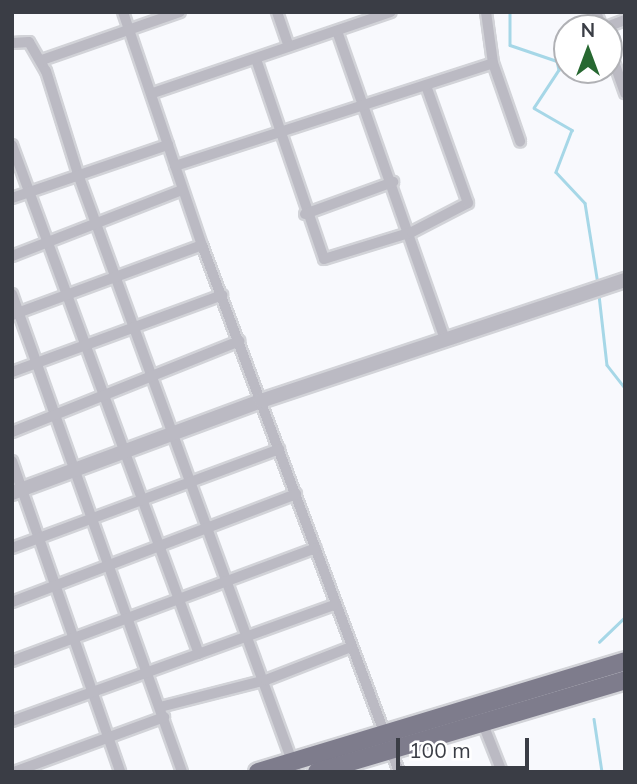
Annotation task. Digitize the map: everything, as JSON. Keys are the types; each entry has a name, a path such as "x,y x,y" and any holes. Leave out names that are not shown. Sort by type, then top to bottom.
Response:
{"highway":[{"path":"258,772 295,766 386,741 625,661"},
{"path":"479,712 625,680"},
{"path":"317,772 386,741"}],"street":[{"path":"123,12 153,93 182,190 316,548 348,648 399,772"},
{"path":"42,60 180,12"},
{"path":"277,12 289,46"},
{"path":"153,93 391,12"},
{"path":"486,12 493,63 520,141"},
{"path":"337,31 412,232 445,339"},
{"path":"12,43 29,41 42,60 79,177 212,530 295,766"},
{"path":"256,59 305,214 324,259 412,232 468,203 426,86"},
{"path":"175,166 493,63"},
{"path":"12,145 199,654"},
{"path":"12,198 168,145"},
{"path":"305,214 393,182"},
{"path":"12,256 97,227 182,190"},
{"path":"16,313 202,245"},
{"path":"18,491 261,401 621,281"},
{"path":"12,294 16,313 78,469 92,519 149,671 182,772"},
{"path":"12,372 136,330 222,295"},
{"path":"12,432 105,400 239,341"},
{"path":"12,548 143,502 279,449"},
{"path":"12,461 18,491 40,539 120,772"},
{"path":"12,602 161,550 296,494"},
{"path":"12,661 76,641 128,619 231,584 316,548"},
{"path":"12,721 334,605"},
{"path":"12,760 15,772 110,737 162,712 266,680 348,648"},
{"path":"479,712 502,772"}],"waterway":[{"path":"510,12 510,45 557,61 559,70 534,108 572,130 556,172 585,203 598,284"},
{"path":"599,295 607,365 625,388"},
{"path":"599,642 625,617"},
{"path":"594,719 602,772"}]}
